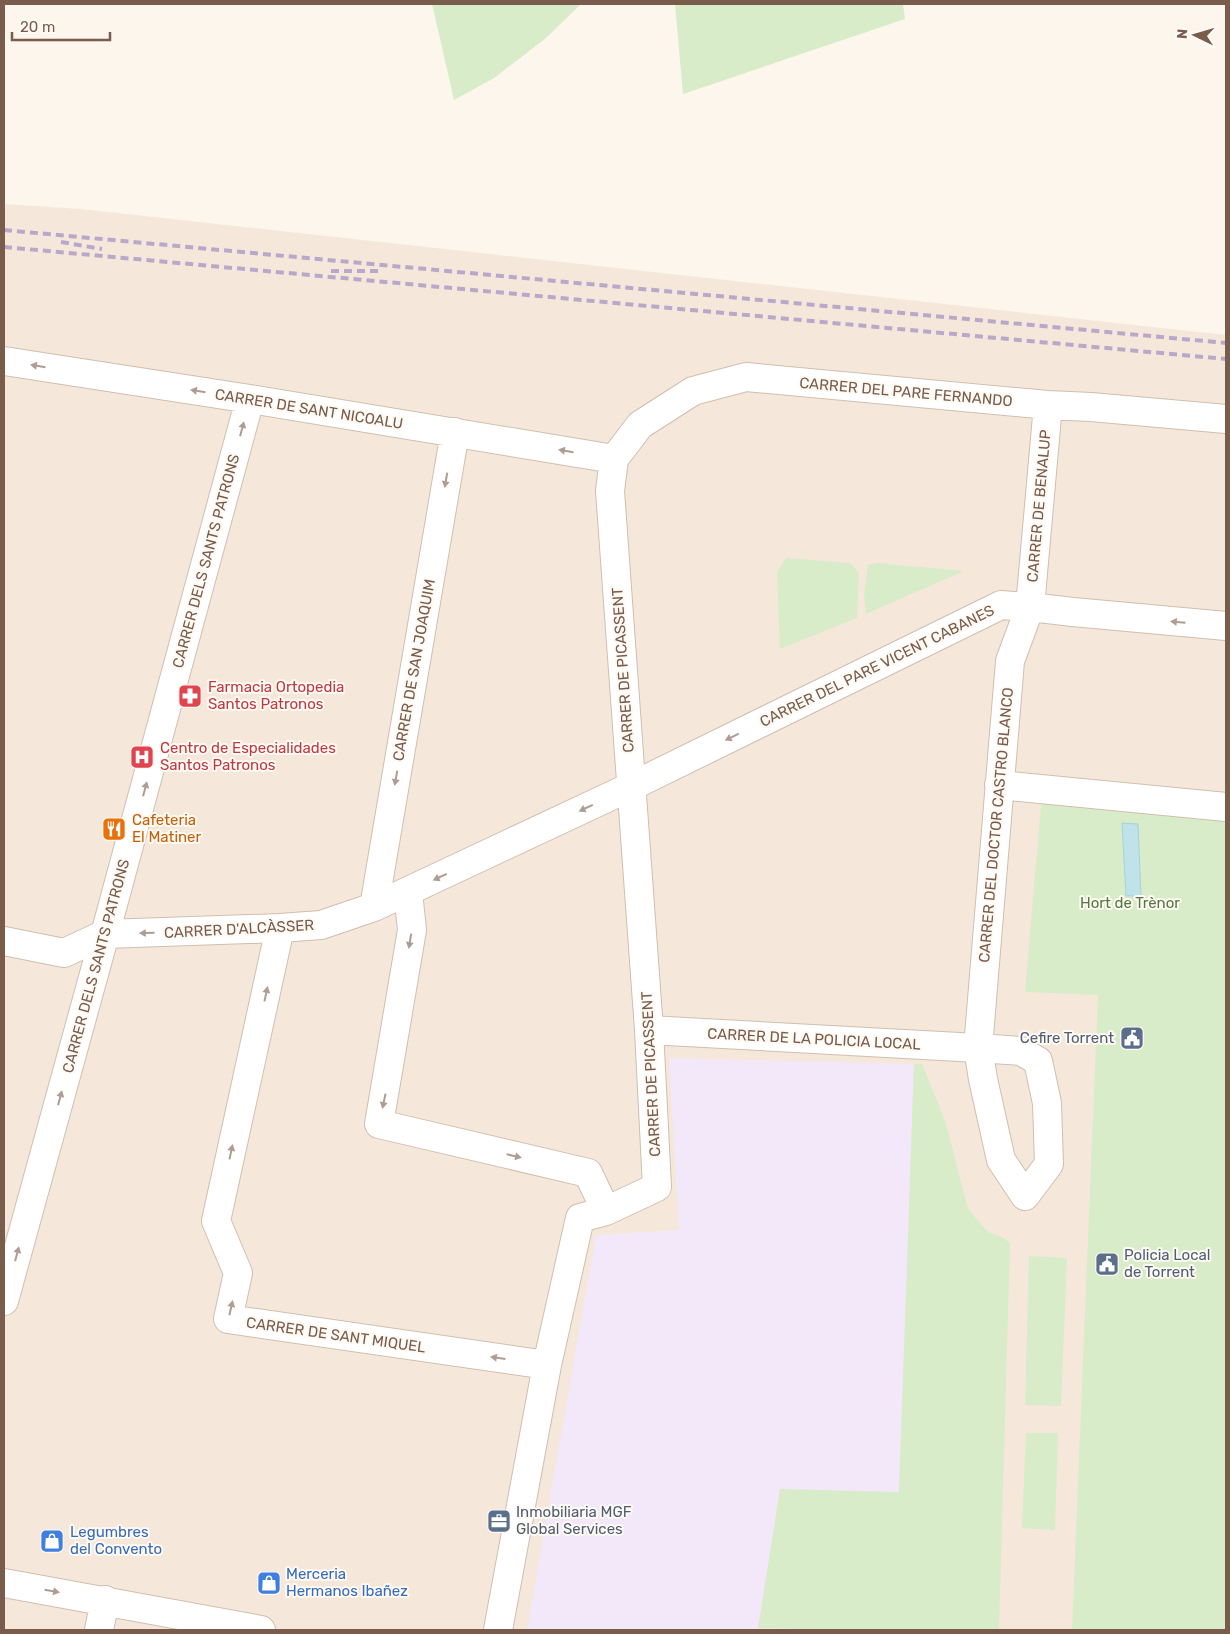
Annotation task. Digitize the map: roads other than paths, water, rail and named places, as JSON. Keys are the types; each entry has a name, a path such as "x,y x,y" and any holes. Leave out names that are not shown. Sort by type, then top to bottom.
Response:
{"street":[{"name":"CARRER DE SANT NICOALU","path":"4,361 250,399 614,459"},
{"name":"CARRER DEL PARE FERNANDO","path":"614,459 640,425 693,391 746,377 1048,405 1226,419"},
{"name":"CARRER DELS SANTS PATRONS","path":"4,1301 250,399"},
{"name":"CARRER DE BENALUP","path":"1030,606 1048,405"},
{"name":"CARRER DE SAN JOAQUIM","path":"374,907 455,432"},
{"name":"CARRER DE PICASSENT","path":"498,1630 547,1365 580,1218 606,1211 657,1187 649,1030 610,492 614,459"},
{"name":"CARRER DEL PARE VICENT CABANES","path":"630,787 1001,605 1030,606 1073,612 1226,626"},
{"name":"CARRER DEL DOCTOR CASTRO BLANCO","path":"978,1048 1010,661 1030,606"},
{"path":"999,785 1226,807"},
{"name":"CARRER D'ALCÀSSER","path":"4,941 64,954 105,934 321,925 374,907 408,892 630,787"},
{"path":"408,892 412,930 379,1124 588,1173 606,1211"},
{"name":"CARRER DE SANT MIQUEL","path":"280,928 216,1221 238,1273 228,1319 547,1365"},
{"name":"CARRER DE LA POLICIA LOCAL","path":"649,1030 978,1048 1021,1051 1038,1061 1047,1103 1048,1164 1025,1196 1001,1160 978,1048"},
{"path":"4,1583 261,1630"},
{"path":"99,1630 104,1600"}],"water":[{"path":"1122,823 1138,824 1141,896 1126,896"}],"railway":[{"path":"4,230 1226,343"},
{"path":"61,242 102,249"},
{"path":"4,247 1226,359"},
{"path":"331,271 383,271"}],"place":[{"name":"Farmacia Ortopedia Santos Patronos","path":"190,696"},
{"name":"Centro de Especialidades Santos Patronos","path":"142,757"},
{"name":"Cafeteria El Matiner","path":"114,829"},
{"name":"Cefire Torrent","path":"1132,1038"},
{"name":"Policia Local de Torrent","path":"1107,1264"},
{"name":"Inmobiliaria MGF Global Services","path":"499,1521"},
{"name":"Legumbres del Convento","path":"52,1541"},
{"name":"Merceria Hermanos Ibañez","path":"269,1583"}],"park label":[{"name":"Hort de Trènor","path":"1130,903"}]}
